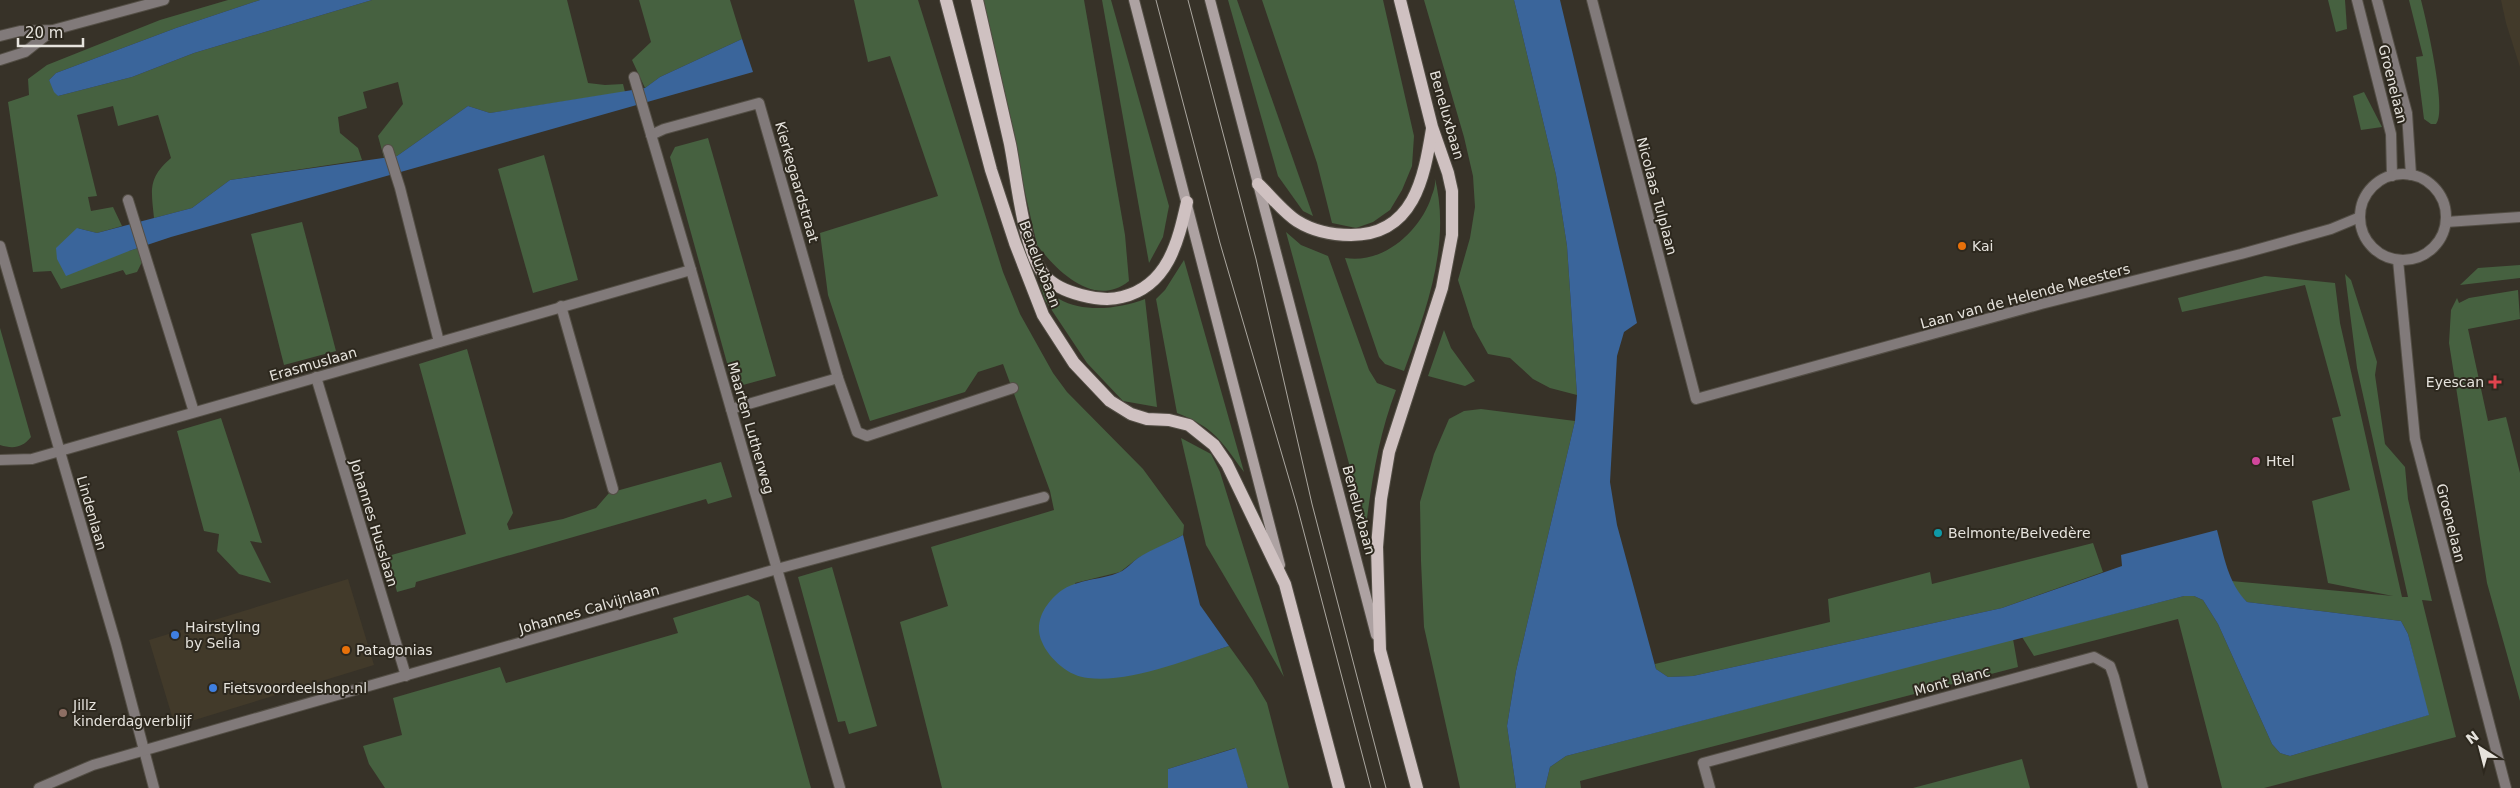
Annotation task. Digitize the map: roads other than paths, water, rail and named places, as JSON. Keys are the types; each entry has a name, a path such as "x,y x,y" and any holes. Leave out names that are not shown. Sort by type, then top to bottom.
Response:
{"main road":[{"name":"Beneluxbaan","path":"946,0 991,170 1015,244 1043,316 1074,363 1110,401 1139,416 1189,425 1214,445 1226,464 1285,584"},
{"path":"976,0 1010,144 1030,249 1045,276 1074,293 1100,300 1123,297 1146,286 1168,264 1178,239 1186,202"},
{"name":"Beneluxbaan","path":"1134,0 1339,788"},
{"name":"Beneluxbaan","path":"1210,0 1417,788"},
{"name":"Beneluxbaan","path":"1380,650 1377,547 1381,498 1389,452 1442,288 1452,235 1452,191 1448,173 1432,127 1400,0"},
{"path":"1258,184 1296,221 1332,235 1359,235 1381,230 1398,220 1414,198 1426,168 1432,127"}],"street":[{"path":"0,36 20,31 54,30 164,0"},
{"name":"Nicolaas Tulplaan","path":"1592,0 1696,399"},
{"name":"Groenelaan","path":"2357,0 2391,134 2392,176"},
{"name":"Groenelaan","path":"2377,0 2407,113 2412,175"},
{"path":"0,60 25,52 54,30"},
{"name":"Maarten Lutherweg","path":"634,76 840,788"},
{"name":"Kierkegaardstraat","path":"651,135 664,129 759,103 838,378 857,432 867,436 1013,388"},
{"path":"388,150 400,188 439,342"},
{"path":"2412,175 2426,181 2438,192 2445,206 2446,222 2441,238 2430,251 2415,259 2398,260 2383,255 2371,246 2363,232 2360,217 2363,203 2369,191 2380,182 2392,176 2412,175"},
{"path":"128,200 194,412"},
{"name":"Laan van de Helende Meesters","path":"1696,399 2041,304 2241,254 2331,229 2360,217"},
{"path":"2446,222 2520,217"},
{"name":"Lindenlaan","path":"0,246 116,644 154,788"},
{"name":"Groenelaan","path":"2398,260 2415,439 2506,788"},
{"name":"Erasmuslaan","path":"0,460 32,459 691,270"},
{"path":"561,306 613,489"},
{"name":"Johannes Husslaan","path":"316,377 406,676"},
{"path":"731,409 838,378"},
{"name":"Johannes Calvijnlaan","path":"39,788 93,765 777,570 1044,497"},
{"name":"Mont Blanc","path":"1710,788 1703,763 2094,657 2110,666 2143,788"}],"water":[{"path":"260,0 372,0 194,53 132,77 58,96 54,92 49,80 56,73 176,28"},
{"path":"1514,0 1560,0 1637,323 1624,332 1617,356 1610,482 1617,525 1656,669 1668,677 1693,676 2002,608 2122,566 2121,555 2217,530 2231,578 2247,602 2401,621 2408,634 2429,715 2290,756 2280,753 2272,744 2218,624 2203,600 2194,596 2184,596 1566,756 1550,767 1545,788 1516,788 1507,726 1516,671 1575,421 1577,395 1567,246 1556,175"},
{"path":"742,39 753,72 171,237 66,276 57,259 56,248 77,228 97,233 192,208 230,180 397,156 468,106 490,113 645,88 660,77"},
{"path":"1183,535 1200,605 1229,646 1141,674 1105,679 1081,677 1067,671 1055,661 1042,642 1039,622 1047,605 1056,595 1079,583 1120,572 1143,555"},
{"path":"1236,748 1248,788 1168,788 1168,769"}],"tram line":[{"path":"1156,0 1220,243 1297,506 1371,788"},
{"path":"1188,0 1256,259 1312,504 1386,788"}],"place":[{"name":"Kai","path":"1962,246"},
{"name":"Eyescan","path":"2495,382"},
{"name":"Htel","path":"2256,461"},
{"name":"Belmonte/Belvedère","path":"1938,533"},
{"name":"Hairstyling by Selia","path":"175,635"},
{"name":"Patagonias","path":"346,650"},
{"name":"Fietsvoordeelshop.nl","path":"213,688"},
{"name":"Jillz kinderdagverblijf","path":"63,713"}]}
